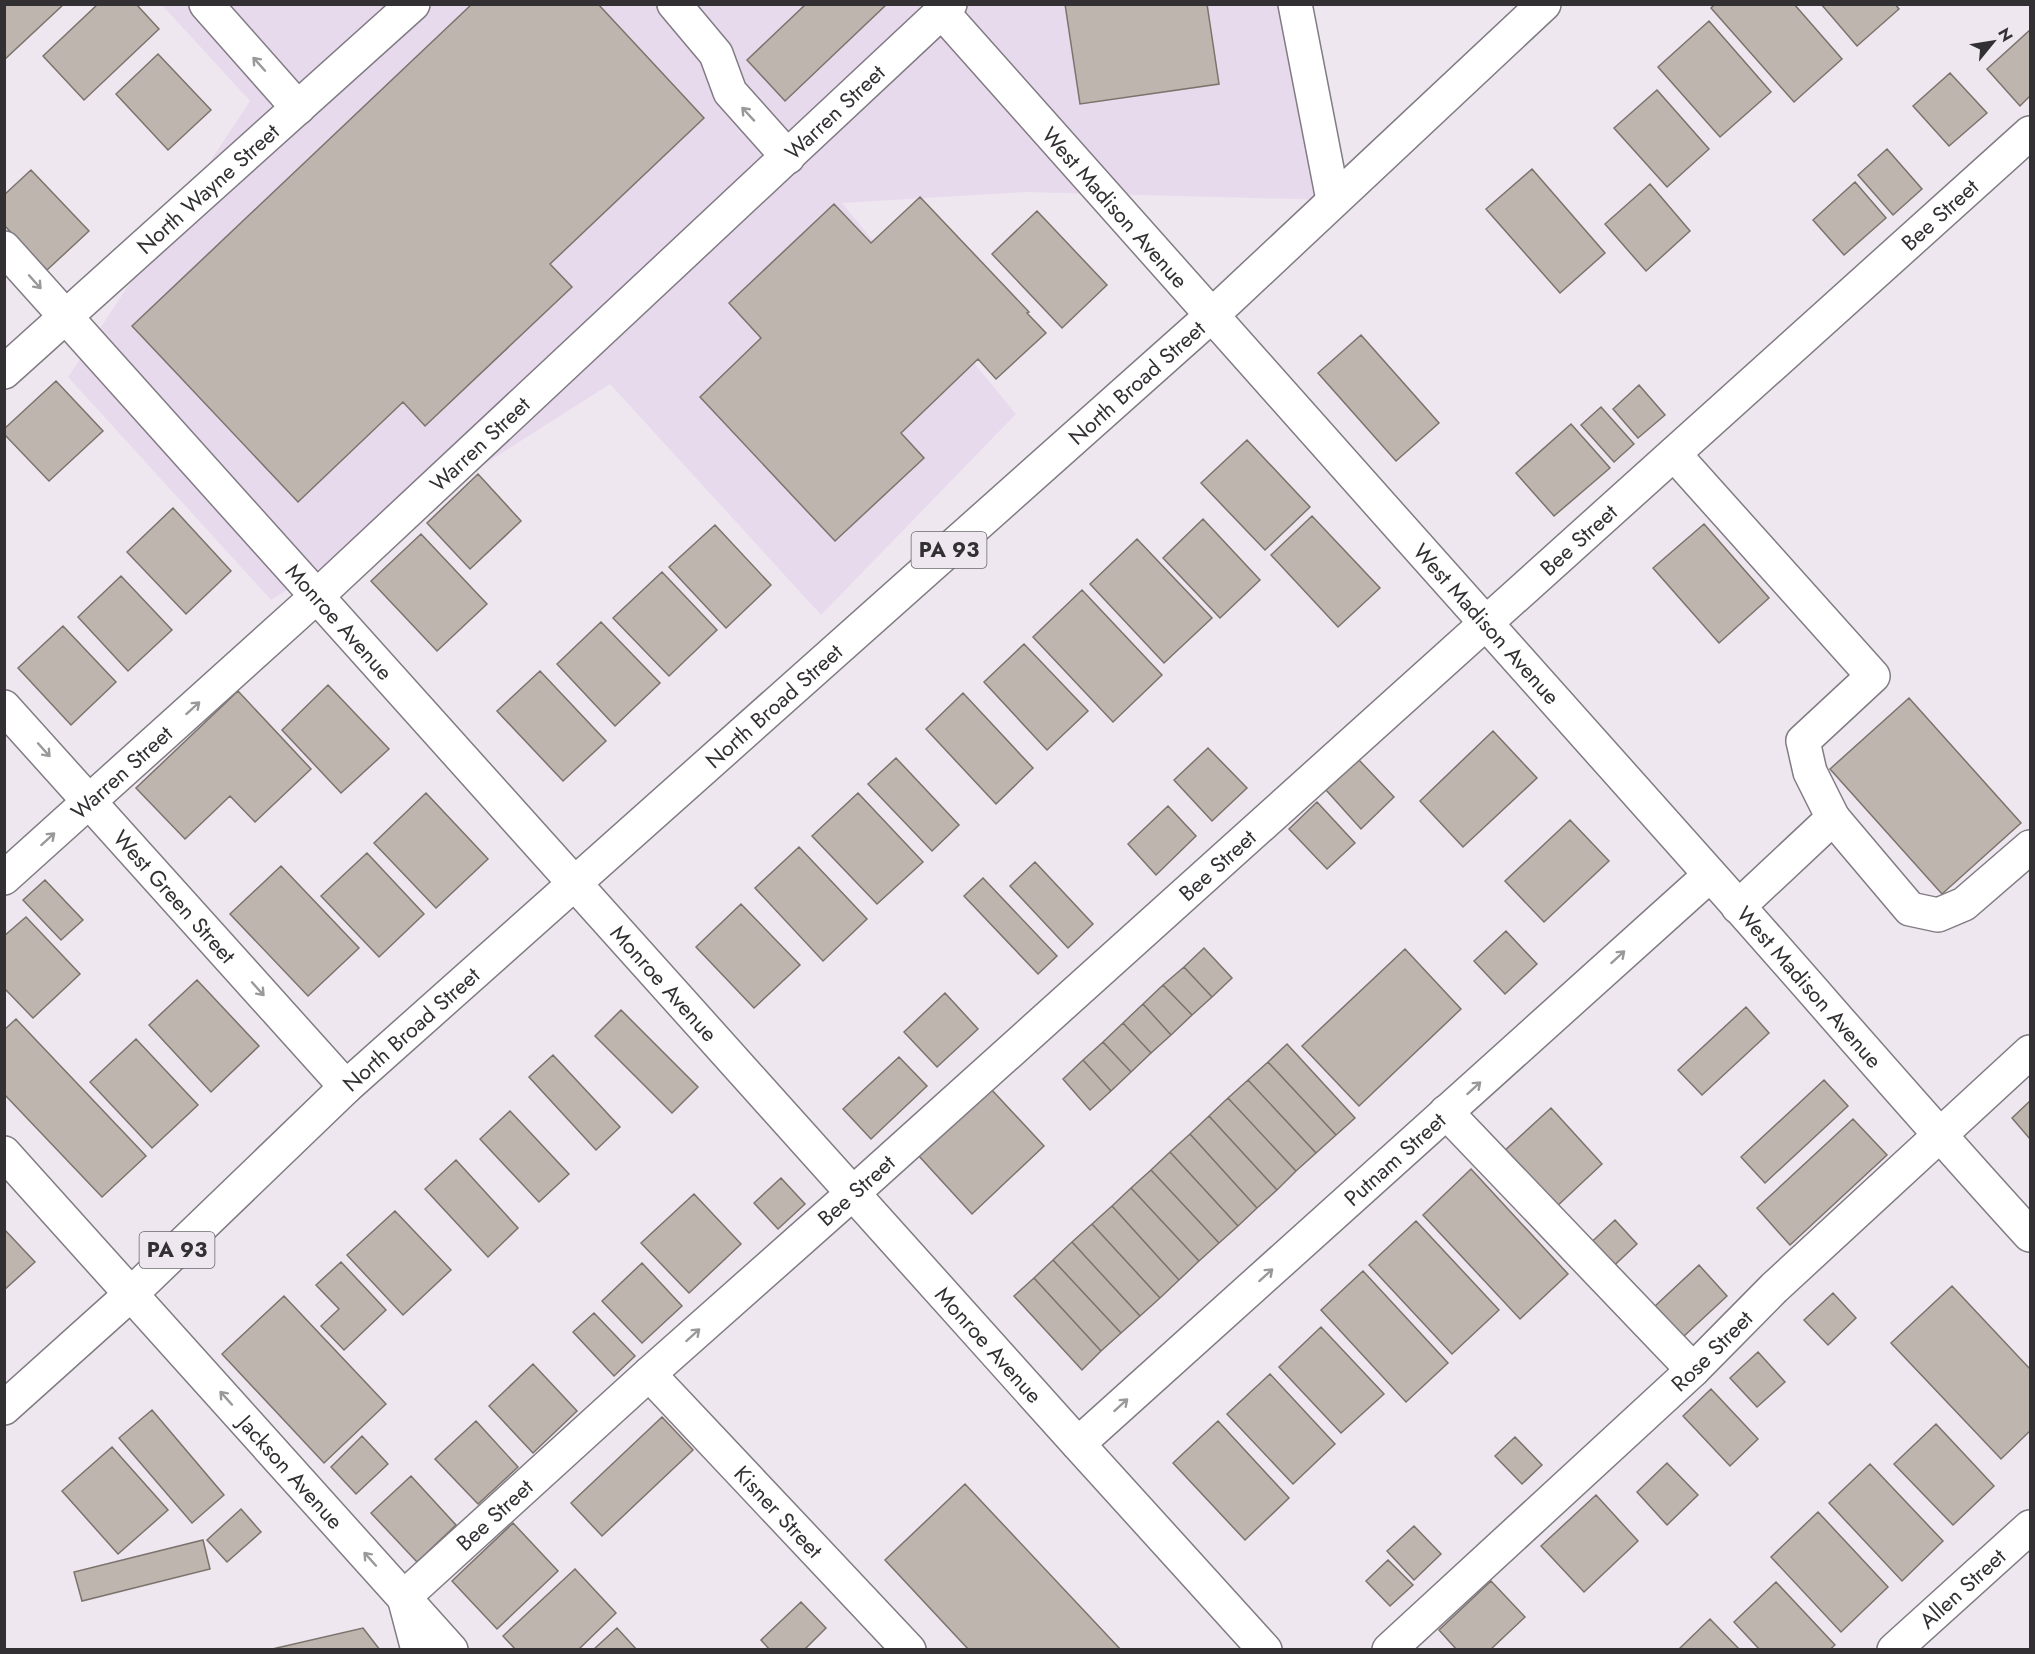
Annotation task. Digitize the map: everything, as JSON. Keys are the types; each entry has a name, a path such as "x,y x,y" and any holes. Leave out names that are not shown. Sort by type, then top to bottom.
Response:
{"main road":[{"path":"206,4 298,108"},
{"name":"North Wayne Street","path":"4,372 413,4"},
{"path":"674,4 716,54 730,92 788,157"},
{"path":"1295,4 1333,200"},
{"name":"North Broad Street","path":"4,1408 131,1293 346,1087 1210,317 1544,4"},
{"name":"Warren Street","path":"4,878 318,596 946,8"},
{"name":"West Madison Avenue","path":"946,8 1210,317 1710,874 1940,1136 2031,1235"},
{"name":"Bee Street","path":"404,1597 649,1374 2031,133"},
{"name":"Monroe Avenue","path":"4,248 1265,1650"},
{"path":"1674,454 1873,676 1803,741 1810,772 1833,818 1910,909 1938,915 1964,904 2031,847"},
{"name":"West Green Street","path":"4,707 346,1087"},
{"path":"1738,906 1833,818"},
{"name":"Putnam Street","path":"1078,1444 1710,874"},
{"name":"Rose Street","path":"1389,1650 1694,1370 1774,1288 2031,1052"},
{"path":"1446,1112 1694,1370"},
{"name":"Jackson Avenue","path":"4,1153 451,1650"},
{"name":"Kisner Street","path":"649,1374 909,1650"},
{"name":"Allen Street","path":"1894,1650 2031,1527"},
{"path":"404,1597 418,1650"}],"shaded area":[{"path":"162,5 1278,5 1333,200 1025,192 842,203 1016,414 821,615 610,384 271,600 68,377 250,101"}],"building":[{"path":"4,4 64,4 4,60"},
{"path":"98,4 136,4 159,29 84,100 43,56"},
{"path":"472,4 598,4 704,118 550,264 572,287 425,426 403,402 298,502 132,326"},
{"path":"806,4 887,4 785,101 747,60"},
{"path":"1065,4 1207,4 1219,84 1080,104"},
{"path":"1715,4 1794,4 1842,59 1794,102 1711,8"},
{"path":"1821,4 1895,4 1899,9 1857,46"},
{"path":"1709,21 1771,92 1720,137 1658,67"},
{"path":"2030,30 2030,96 2020,106 1987,69"},
{"path":"158,54 211,110 168,150 116,94"},
{"path":"1950,73 1987,113 1949,146 1913,106"},
{"path":"1657,90 1709,149 1667,187 1614,128"},
{"path":"1887,149 1922,189 1893,215 1858,175"},
{"path":"1532,169 1605,253 1560,293 1486,209"},
{"path":"31,170 89,231 47,270 4,225 4,195"},
{"path":"1855,182 1886,218 1844,255 1813,220"},
{"path":"1650,184 1690,231 1646,271 1605,224"},
{"path":"920,197 1029,312 1027,313 1046,333 996,379 978,359 901,433 924,458 835,541 700,397 761,338 729,303 834,204 871,243"},
{"path":"1037,211 1107,285 1062,328 992,254"},
{"path":"1361,335 1439,423 1396,461 1318,373"},
{"path":"56,381 103,431 49,481 4,434 4,429"},
{"path":"1639,385 1665,415 1638,438 1613,409"},
{"path":"1601,407 1634,444 1614,462 1581,425"},
{"path":"1571,424 1610,468 1554,516 1516,473"},
{"path":"1247,440 1310,507 1265,550 1201,483"},
{"path":"478,474 521,521 470,569 427,523"},
{"path":"173,508 231,571 186,614 127,552"},
{"path":"1312,516 1380,588 1338,627 1271,555"},
{"path":"1203,519 1260,580 1220,618 1163,558"},
{"path":"1704,524 1769,598 1719,643 1653,568"},
{"path":"715,525 771,585 726,628 669,567"},
{"path":"421,534 487,604 437,651 371,581"},
{"path":"1137,539 1212,618 1164,663 1090,584"},
{"path":"662,572 717,630 669,676 613,618"},
{"path":"121,576 172,630 128,671 78,617"},
{"path":"1082,590 1162,675 1113,722 1033,637"},
{"path":"601,622 660,683 615,726 557,664"},
{"path":"63,626 116,682 71,725 18,668"},
{"path":"1024,644 1088,711 1047,750 984,682"},
{"path":"540,671 606,741 563,781 497,711"},
{"path":"328,685 389,749 341,793 282,730"},
{"path":"238,691 311,769 255,822 230,796 185,839 136,788"},
{"path":"963,693 1033,768 996,804 926,729"},
{"path":"1909,698 2021,823 1942,894 1830,769"},
{"path":"1493,731 1537,778 1463,847 1420,801"},
{"path":"1208,748 1247,788 1212,821 1174,780"},
{"path":"896,758 959,825 932,851 868,784"},
{"path":"1358,759 1394,797 1361,829 1326,790"},
{"path":"426,793 488,859 436,908 374,843"},
{"path":"858,793 923,862 877,904 812,836"},
{"path":"1317,802 1355,843 1327,869 1289,829"},
{"path":"1168,806 1196,836 1156,875 1128,844"},
{"path":"1570,820 1609,861 1544,922 1505,881"},
{"path":"799,847 867,919 823,961 755,888"},
{"path":"367,853 424,914 379,957 321,896"},
{"path":"1035,862 1093,924 1068,948 1010,886"},
{"path":"281,866 359,948 308,996 230,914"},
{"path":"983,878 1057,956 1038,974 964,896"},
{"path":"45,880 83,920 61,940 23,900"},
{"path":"741,904 800,965 754,1008 696,947"},
{"path":"26,917 80,974 33,1018 4,988 4,936"},
{"path":"1506,931 1537,964 1505,994 1474,961"},
{"path":"1204,948 1232,978 1212,997 1184,967"},
{"path":"1405,949 1461,1009 1359,1106 1302,1046"},
{"path":"1184,967 1212,997 1192,1015 1163,985"},
{"path":"197,980 259,1046 211,1092 149,1025"},
{"path":"1163,985 1192,1015 1171,1035 1143,1004"},
{"path":"945,993 978,1029 937,1067 904,1032"},
{"path":"1143,1004 1171,1035 1151,1053 1123,1023"},
{"path":"1746,1007 1769,1033 1702,1095 1678,1070"},
{"path":"621,1010 698,1087 672,1113 595,1036"},
{"path":"16,1019 146,1156 102,1197 4,1094 4,1030"},
{"path":"1123,1023 1151,1053 1131,1072 1103,1042"},
{"path":"136,1039 198,1105 152,1148 90,1082"},
{"path":"1103,1042 1131,1072 1111,1091 1083,1060"},
{"path":"1287,1044 1355,1118 1336,1135 1268,1062"},
{"path":"553,1055 620,1127 596,1150 529,1077"},
{"path":"899,1057 927,1086 871,1139 843,1109"},
{"path":"1083,1060 1111,1091 1090,1110 1063,1079"},
{"path":"1268,1062 1336,1135 1316,1153 1248,1080"},
{"path":"1248,1080 1316,1153 1296,1171 1228,1098"},
{"path":"1824,1080 1848,1106 1765,1183 1741,1157"},
{"path":"990,1088 1044,1146 972,1214 918,1155"},
{"path":"1228,1098 1296,1171 1277,1190 1209,1116"},
{"path":"2030,1101 2030,1139 2012,1118"},
{"path":"1551,1108 1602,1164 1554,1209 1502,1153"},
{"path":"510,1111 569,1174 539,1202 480,1139"},
{"path":"1209,1116 1277,1190 1257,1208 1190,1134"},
{"path":"1853,1119 1887,1155 1790,1245 1757,1208"},
{"path":"1190,1134 1257,1208 1238,1226 1170,1152"},
{"path":"1170,1152 1238,1226 1219,1243 1151,1170"},
{"path":"456,1160 518,1228 488,1257 425,1189"},
{"path":"1471,1169 1568,1274 1520,1319 1423,1215"},
{"path":"1151,1170 1219,1243 1199,1261 1131,1188"},
{"path":"781,1178 805,1204 778,1229 754,1203"},
{"path":"1131,1188 1199,1261 1179,1280 1112,1206"},
{"path":"694,1194 741,1244 689,1293 641,1243"},
{"path":"1112,1206 1179,1280 1160,1298 1092,1224"},
{"path":"395,1211 451,1270 403,1315 347,1255"},
{"path":"1615,1220 1637,1244 1604,1275 1582,1251"},
{"path":"1416,1221 1499,1310 1452,1354 1369,1265"},
{"path":"1092,1224 1160,1298 1140,1316 1072,1242"},
{"path":"4,1229 35,1262 4,1290"},
{"path":"1072,1242 1140,1316 1121,1333 1053,1260"},
{"path":"1053,1260 1121,1333 1101,1351 1034,1278"},
{"path":"341,1262 386,1310 344,1350 321,1326 339,1309 316,1285"},
{"path":"642,1263 682,1306 642,1343 602,1301"},
{"path":"1699,1265 1727,1296 1683,1337 1654,1307"},
{"path":"1363,1271 1448,1363 1406,1402 1321,1310"},
{"path":"1034,1278 1101,1351 1082,1370 1014,1296"},
{"path":"1952,1286 2030,1369 2030,1431 2001,1459 1891,1343"},
{"path":"1833,1293 1856,1318 1828,1345 1804,1320"},
{"path":"284,1296 386,1404 324,1463 222,1354"},
{"path":"594,1313 635,1356 614,1376 573,1332"},
{"path":"1321,1327 1384,1394 1341,1433 1279,1367"},
{"path":"1758,1352 1785,1382 1757,1407 1730,1378"},
{"path":"533,1364 577,1411 533,1453 489,1406"},
{"path":"1270,1374 1335,1444 1293,1484 1227,1414"},
{"path":"1711,1389 1758,1439 1730,1466 1683,1416"},
{"path":"152,1410 224,1495 192,1523 119,1438"},
{"path":"662,1417 693,1450 602,1536 571,1503"},
{"path":"476,1421 518,1467 478,1504 435,1459"},
{"path":"1218,1421 1289,1498 1245,1540 1173,1463"},
{"path":"1936,1424 1994,1486 1953,1525 1894,1464"},
{"path":"362,1436 388,1464 356,1494 331,1467"},
{"path":"1515,1437 1542,1465 1522,1484 1495,1456"},
{"path":"112,1447 168,1510 118,1554 62,1491"},
{"path":"1667,1463 1698,1495 1667,1525 1637,1492"},
{"path":"1870,1464 1943,1541 1902,1581 1829,1503"},
{"path":"411,1476 456,1525 417,1562 371,1513"},
{"path":"965,1484 1121,1650 969,1650 885,1560"},
{"path":"1596,1495 1638,1541 1584,1592 1541,1546"},
{"path":"241,1509 261,1532 227,1562 207,1540"},
{"path":"1818,1512 1888,1587 1841,1632 1771,1557"},
{"path":"513,1523 558,1571 497,1629 452,1581"},
{"path":"1414,1526 1441,1554 1414,1580 1387,1551"},
{"path":"203,1540 210,1569 82,1601 74,1572"},
{"path":"1388,1560 1413,1585 1390,1606 1366,1581"},
{"path":"575,1569 616,1613 578,1650 516,1650 503,1636"},
{"path":"1491,1581 1525,1617 1490,1650 1457,1650 1439,1630"},
{"path":"1776,1582 1835,1645 1829,1650 1760,1650 1734,1622"},
{"path":"801,1602 826,1628 804,1650 770,1650 761,1640"},
{"path":"1710,1619 1740,1650 1678,1650"},
{"path":"363,1628 380,1650 268,1650"},
{"path":"617,1628 637,1650 593,1650"}]}
